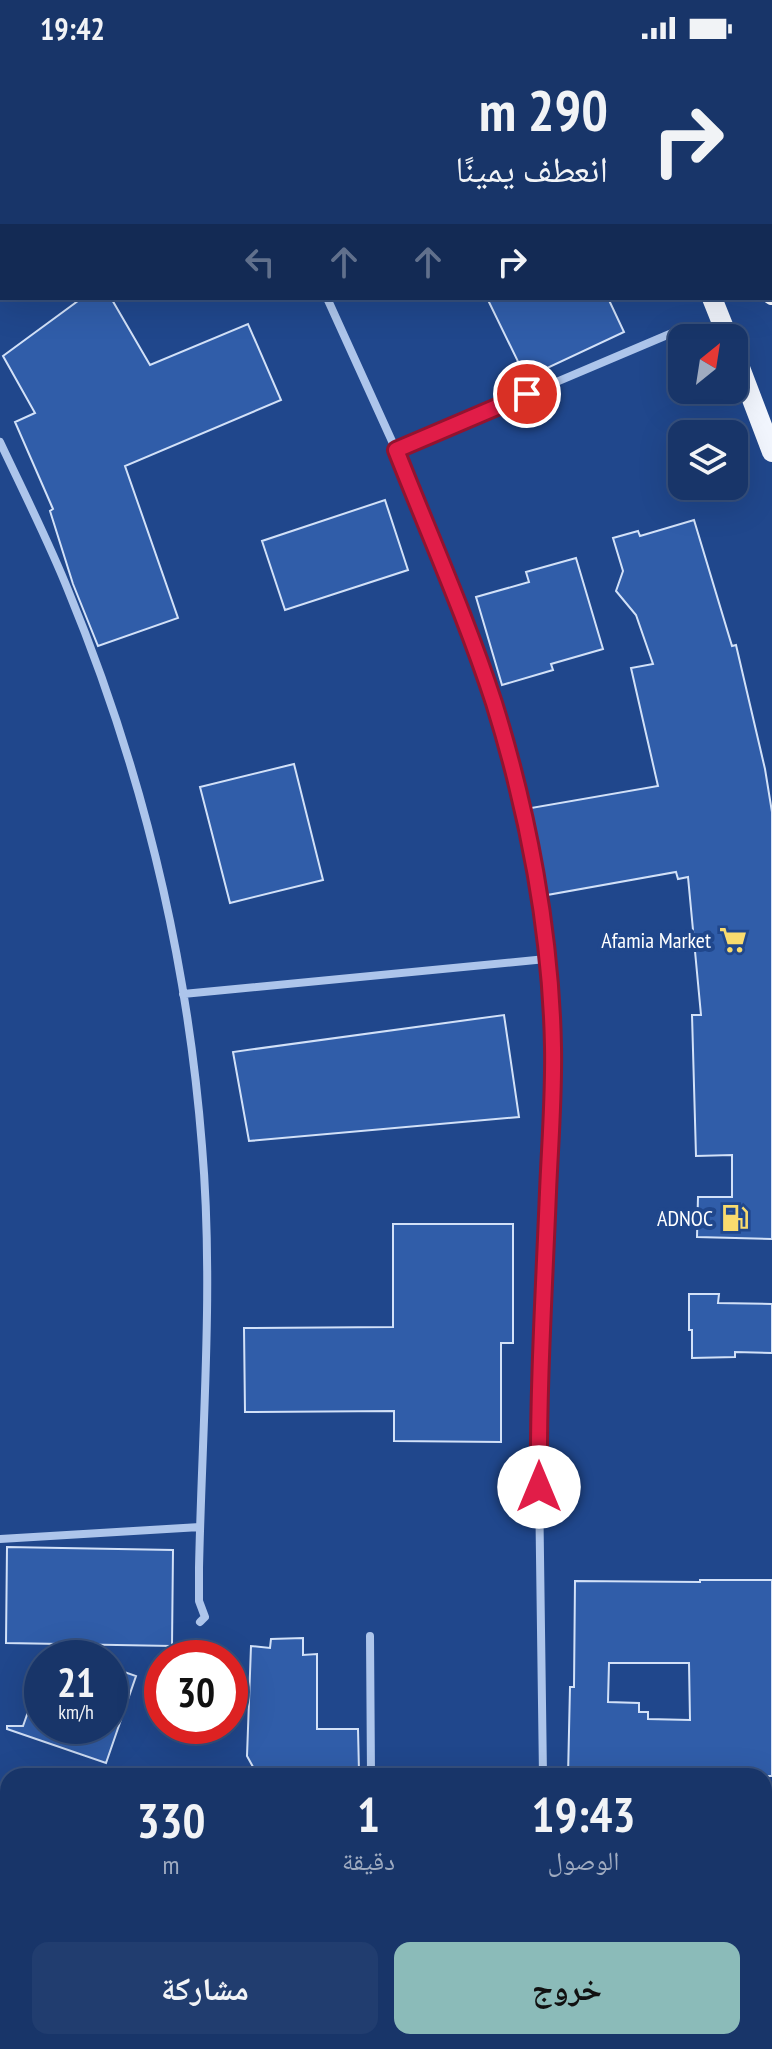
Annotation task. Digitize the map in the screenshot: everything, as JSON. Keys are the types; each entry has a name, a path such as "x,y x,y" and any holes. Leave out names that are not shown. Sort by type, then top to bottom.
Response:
{"main road":[{"path":"713,300 722,324"},
{"path":"748,393 772,452"}],"street":[{"path":"328,300 396,450 494,703 534,872 546,959 553,1046 538,1410 543,1768"},
{"path":"396,450 668,335"},
{"path":"0,442 69,590 109,699 144,810 178,954 203,1148 208,1269 199,1601 205,1617 200,1622"},
{"path":"183,994 546,959"},
{"path":"0,1539 200,1527"},
{"path":"370,1636 371,1768"}],"building":[{"path":"79,300 112,300 150,365 248,324 281,400 125,466 178,618 98,646 73,584 50,511 53,509 15,422 35,413 3,356"},
{"path":"488,300 609,300 624,332 526,378"},
{"path":"385,500 408,570 285,610 262,541"},
{"path":"694,520 732,646 736,645 772,812 772,1239 697,1237 698,1197 732,1197 732,1155 696,1156 692,1015 701,1015 688,877 678,879 676,872 547,895 531,808 658,786 631,668 653,664 636,615 616,591 623,571 613,538 638,531 640,536"},
{"path":"576,558 603,649 551,664 553,670 502,685 476,597 529,582 526,572"},
{"path":"294,764 323,880 230,903 200,787"},
{"path":"504,1015 519,1117 249,1141 233,1052"},
{"path":"393,1224 513,1224 513,1343 501,1343 501,1442 394,1441 394,1411 245,1412 244,1328 393,1327"},
{"path":"689,1294 719,1294 718,1303 772,1304 772,1353 735,1352 735,1357 692,1358"},
{"path":"7,1547 173,1550 172,1640 144,1640 144,1645 128,1645 128,1640 24,1640 24,1643 6,1643"},
{"path":"772,1580 772,1768 568,1768 570,1687 574,1687 575,1581","holes":["609,1663 689,1663 690,1720 648,1719 648,1712 639,1712 639,1703 608,1702"]},
{"path":"303,1638 303,1655 317,1654 317,1729 358,1729 359,1768 254,1768 247,1756 251,1646 270,1648 271,1639"},
{"path":"128,1673 136,1676 128,1699"},
{"path":"24,1723 24,1735 7,1729 7,1726 23,1726"},
{"path":"51,1744 113,1744 106,1763"}],"place":[{"name":"Afamia Market","path":"733,940"},
{"name":"ADNOC","path":"735,1218"}],"route":[{"path":"527,394 396,450 494,703 534,872 543,935 553,1046 538,1410 539,1487"}]}
